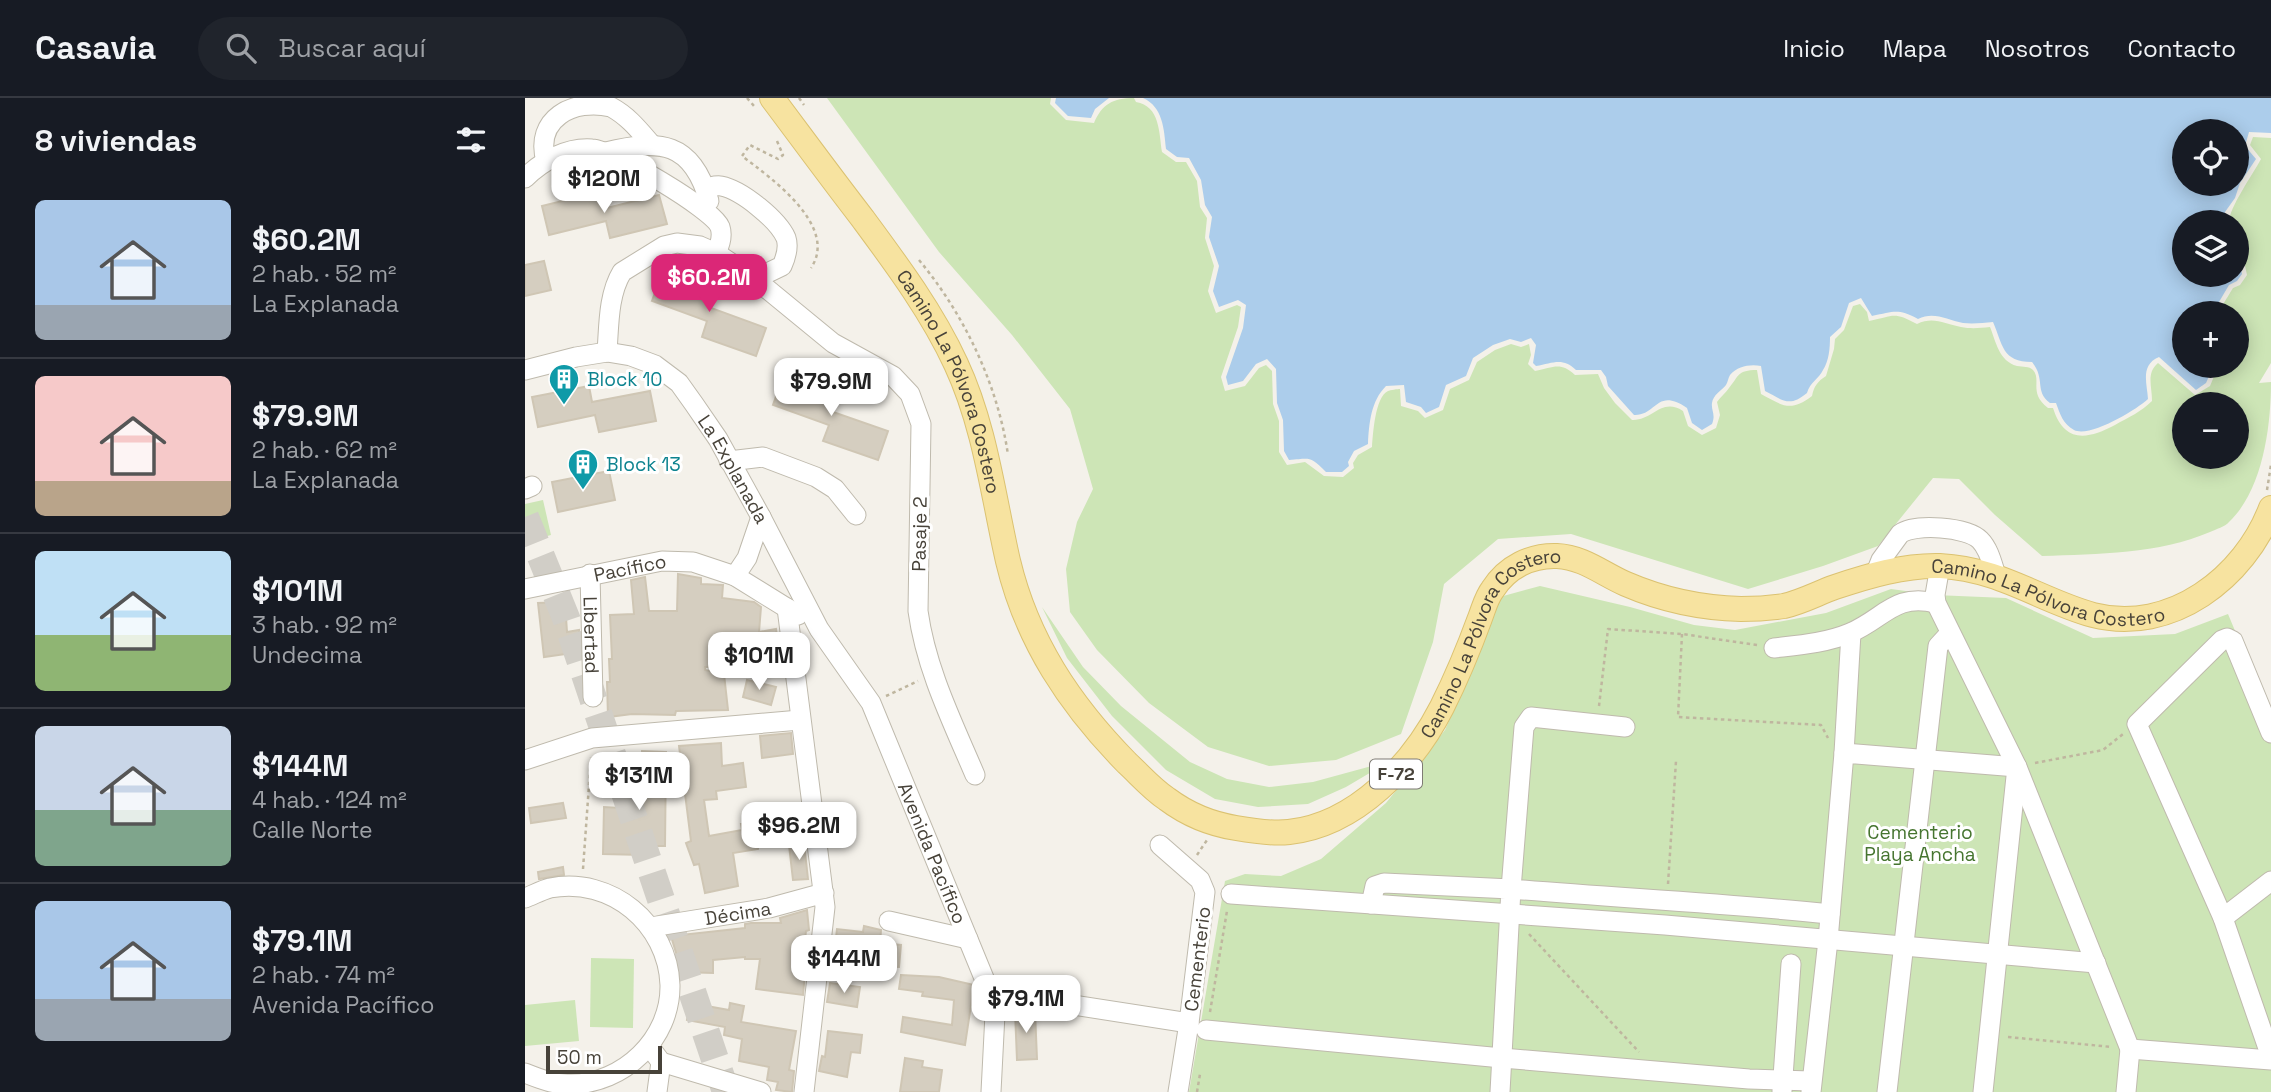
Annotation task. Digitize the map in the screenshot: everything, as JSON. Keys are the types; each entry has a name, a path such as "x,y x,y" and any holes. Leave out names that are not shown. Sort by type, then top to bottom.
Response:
{"main road":[{"name":"Camino La Pólvora Costero","path":"763,103 903,274 947,346 968,391 1017,596 1043,657 1061,686 1109,745 1147,783 1176,806 1217,825 1285,833 1306,829 1353,808 1384,785 1401,770 1441,710 1490,593 1505,575 1524,562 1546,556 1569,557 1645,592 1684,603 1729,608 1789,605 1830,588 1875,575 1911,567 1940,566 1996,575 2095,615 2123,618 2157,614 2204,594 2234,570 2257,540 2271,508"}],"street":[{"path":"546,161 543,150 547,125 554,113 575,103 591,102 609,106 629,118 652,144"},
{"path":"606,152 652,144 670,147 680,153 698,174 721,229 721,244 716,253"},
{"path":"525,178 546,161 568,151 591,148 606,152 644,171 713,215"},
{"path":"607,352 610,309 618,278 622,272 664,246 677,243 700,246 716,253 755,279 782,265 787,241 776,222 757,206 724,186 705,188"},
{"name":"Pasaje 2","path":"755,279 833,343 893,376 910,394 921,424 918,611 922,640 933,675 975,775"},
{"name":"La Explanada","path":"525,370 607,352 631,356 655,365 679,383 729,461 820,629"},
{"path":"729,461 764,457 816,477 835,489 856,515"},
{"path":"735,576 747,558 761,517"},
{"path":"1875,575 1894,540 1904,531 1920,529 1963,530 1979,538 1986,548 1996,575"},
{"name":"Pacífico","path":"525,589 662,561 693,562 735,576 820,629"},
{"path":"1940,566 1936,603 2017,767 2130,1049 2126,1092"},
{"name":"Libertad","path":"590,575 593,697"},
{"path":"1774,648 1819,643 1851,633 1906,600 1920,599 1936,603"},
{"path":"787,608 824,893 804,1092"},
{"name":"Avenida Pacífico","path":"820,629 871,704 992,1000 995,1014 991,1092"},
{"path":"1009,995 1198,1027 1811,1087 1828,940 1851,633"},
{"path":"1887,1092 1938,646 1950,633"},
{"path":"2130,1049 2271,1058 2223,918 2137,724 2227,638 2233,641 2271,733"},
{"path":"1500,1092 1511,889 1526,720 1531,717 1625,727"},
{"path":"525,760 592,738 800,720"},
{"path":"1844,753 2017,767"},
{"path":"1983,1092 2017,767"},
{"name":"Cementerio","path":"1160,845 1199,880 1205,892 1198,1027 1178,1092"},
{"path":"2223,918 2271,881"},
{"path":"1371,904 1375,886 1384,883 1744,905 1830,914"},
{"path":"525,898 549,888 582,887 608,893 632,907 651,927 665,955 670,987 664,1018 649,1046 633,1062 615,1074 570,1088 525,1073"},
{"name":"Décima","path":"651,927 769,908 824,893"},
{"path":"1231,894 1510,913 2096,963"},
{"path":"889,920 968,939"},
{"path":"1782,1086 1791,964"},
{"path":"649,1046 661,1062 761,1092"},
{"path":"657,1092 661,1062"}],"path":[{"path":"747,98 763,103"},
{"path":"799,98 807,109"},
{"path":"776,139 783,155 778,159 750,145 741,156 797,203 812,226 818,257 811,268"},
{"path":"915,256 940,288 971,341 999,413 1009,464"},
{"path":"1597,724 1608,629 1682,634 1774,648"},
{"path":"1682,634 1678,717 1821,725 1831,746 1844,753"},
{"path":"871,704 933,675"},
{"path":"2017,767 2103,750 2137,724"},
{"path":"582,887 592,738"},
{"path":"1667,902 1676,761"},
{"path":"1188,869 1217,825"},
{"path":"1198,1027 1231,894"},
{"path":"1510,913 1656,1070"},
{"path":"1989,1035 2130,1049"},
{"path":"1197,1092 1201,1067"}],"green space":[{"path":"827,98 1051,98 1050,104 1066,120 1094,123 1109,103 1134,98 1136,102 1144,104 1157,121 1162,152 1176,162 1186,162 1197,181 1200,207 1207,218 1205,238 1214,266 1208,291 1216,313 1237,305 1241,307 1238,327 1221,377 1225,391 1245,386 1259,368 1266,365 1272,371 1273,404 1279,421 1279,452 1287,465 1305,462 1324,476 1343,477 1354,468 1353,463 1358,455 1372,447 1377,408 1388,391 1400,389 1401,406 1418,411 1425,418 1443,410 1450,389 1469,380 1477,362 1495,350 1511,344 1521,347 1529,344 1531,355 1528,364 1535,371 1560,367 1575,375 1598,374 1615,403 1632,420 1646,417 1663,408 1675,407 1683,411 1688,426 1702,435 1716,428 1720,415 1717,402 1739,374 1746,371 1757,370 1761,394 1781,404 1792,406 1812,396 1817,384 1826,376 1835,339 1844,330 1853,306 1860,304 1867,312 1869,321 1893,316 1903,317 1917,324 1934,321 1965,328 1990,327 2006,360 2033,370 2038,397 2048,408 2053,408 2063,428 2078,435 2095,434 2105,430 2152,401 2151,375 2158,363 2172,378 2192,392 2172,392 2172,469 2249,469 2249,392 2200,392 2210,386 2213,378 2249,378 2249,301 2225,301 2233,288 2249,287 2249,210 2233,210 2239,196 2249,196 2249,180 2261,159 2250,145 2253,137 2271,138 2271,363 2259,383 2271,382 2267,437 2250,493 2241,509 2227,524 2190,539 2149,549 2042,556 1959,479 1933,478 1878,546 1748,589 1571,534 1498,539 1444,584 1433,642 1401,734 1336,760 1269,766 1208,747 1149,703 1097,650 1070,612 1066,569 1077,522 1093,489 1070,409 1012,335 939,252"},
{"path":"543,500 551,535 525,542 525,504"},
{"name":"Cementerio Playa Ancha","path":"1540,586 1694,625 1735,630 1826,613 1891,589 1935,595 2006,598 2093,638 2175,634 2228,614 2271,717 2271,1092 1189,1092 1225,881 1245,874 1281,876 1321,859 1386,803 1445,730 1474,664 1496,598"},
{"path":"1042,607 1083,667 1121,706 1190,762 1227,779 1269,787 1313,782 1390,761 1346,787 1308,804 1258,807 1215,799 1166,770 1112,716 1067,658"},
{"path":"591,958 634,959 633,1028 590,1027"},
{"path":"575,1000 579,1041 525,1046 525,1005"}],"water":[{"path":"1056,98 1109,98 1095,109 1091,118 1068,116 1055,103"},
{"path":"1143,98 2271,98 2271,133 2249,132 2249,119 2172,119 2172,196 2236,196 2226,210 2172,210 2172,287 2228,287 2220,301 2172,301 2172,369 2159,357 2153,360 2147,370 2148,399 2124,416 2101,427 2081,431 2067,425 2056,403 2050,403 2042,394 2038,374 2032,362 2015,359 2005,351 1993,322 1963,323 1935,316 1918,319 1895,312 1872,316 1861,298 1849,303 1841,327 1830,337 1825,366 1807,393 1795,400 1781,400 1765,391 1761,366 1744,366 1730,375 1726,385 1714,398 1712,424 1702,430 1692,423 1687,408 1669,400 1642,414 1634,415 1608,386 1601,370 1576,370 1562,362 1536,366 1533,363 1536,345 1531,338 1521,342 1510,339 1493,345 1473,358 1466,376 1446,385 1439,407 1426,413 1421,407 1406,402 1404,385 1386,386 1374,405 1368,444 1354,451 1348,462 1349,466 1342,472 1326,472 1309,459 1289,460 1284,451 1283,420 1277,403 1276,369 1267,359 1256,364 1243,381 1228,385 1226,377 1243,328 1246,305 1238,300 1219,307 1213,291 1219,266 1209,237 1212,217 1205,205 1201,180 1189,158 1177,157 1166,149 1161,119 1155,107"},
{"path":"2249,151 2256,159 2249,170"},
{"path":"2183,378 2208,378 2196,390"}],"building":[{"path":"599,192 603,209 659,195 667,224 610,238 606,221 549,235 542,206"},
{"path":"544,261 551,290 525,296 525,265"},
{"path":"662,273 717,292 711,308 766,328 756,356 702,337 707,321 652,301"},
{"path":"783,377 838,396 833,412 888,431 878,460 823,441 829,425 773,405"},
{"path":"589,386 592,402 650,391 656,421 599,432 595,415 538,427 532,397"},
{"name":"Block 13","path":"609,471 615,500 558,512 552,482"},
{"path":"678,574 701,578 701,584 723,585 722,598 754,602 761,607 759,632 776,629 781,666 705,667 705,670 724,674 728,710 608,717 607,682 610,682 609,659 612,659 610,615 634,614 631,580 645,577 649,611 677,611"},
{"path":"565,602 567,632 579,630 580,652 544,657 538,603"},
{"path":"747,680 776,687 771,705 743,697"},
{"path":"791,733 793,754 762,758 760,736"},
{"path":"721,743 722,766 743,763 746,787 716,791 717,799 704,800 709,836 742,830 741,824 779,823 780,846 758,847 733,853 738,886 705,893 699,864 694,865 686,843 691,841 679,746"},
{"path":"642,751 666,752 665,846 643,846 643,855 603,854 604,807 620,808 620,788 642,788"},
{"path":"563,803 566,818 531,823 529,808"},
{"path":"804,843 808,879 793,880 789,845"},
{"path":"563,867 564,875 539,879 538,872"},
{"path":"807,910 809,930 806,931 801,973 805,973 803,995 756,989 760,959 745,957 713,960 713,973 681,972 680,956 677,956 671,936 745,928 745,924 751,923 781,923 780,918"},
{"path":"864,926 881,930 880,943 901,945 899,967 885,966 886,955 854,951 853,957 834,955 837,929 863,932"},
{"path":"901,975 939,977 974,985 965,1045 901,1032 903,1017 952,1025 954,1000 922,996 923,992 899,989"},
{"path":"830,983 860,987 857,1007 827,1002"},
{"path":"690,1003 729,1010 730,1003 744,1006 741,1022 796,1031 789,1070 794,1071 792,1092 776,1090 778,1082 767,1080 769,1067 739,1061 742,1039 724,1035 725,1027 687,1020"},
{"path":"1015,1011 1035,1011 1037,1059 1017,1060"},
{"path":"828,1031 862,1035 860,1053 851,1052 847,1077 819,1071 822,1056 825,1057"},
{"path":"905,1058 923,1061 922,1067 942,1070 939,1092 900,1092"}],"tunnel":[{"path":"525,517 566,618 726,1092"}],"place":[{"name":"Block 10","path":"564,406"},
{"name":"Block 13","path":"583,491"}]}
